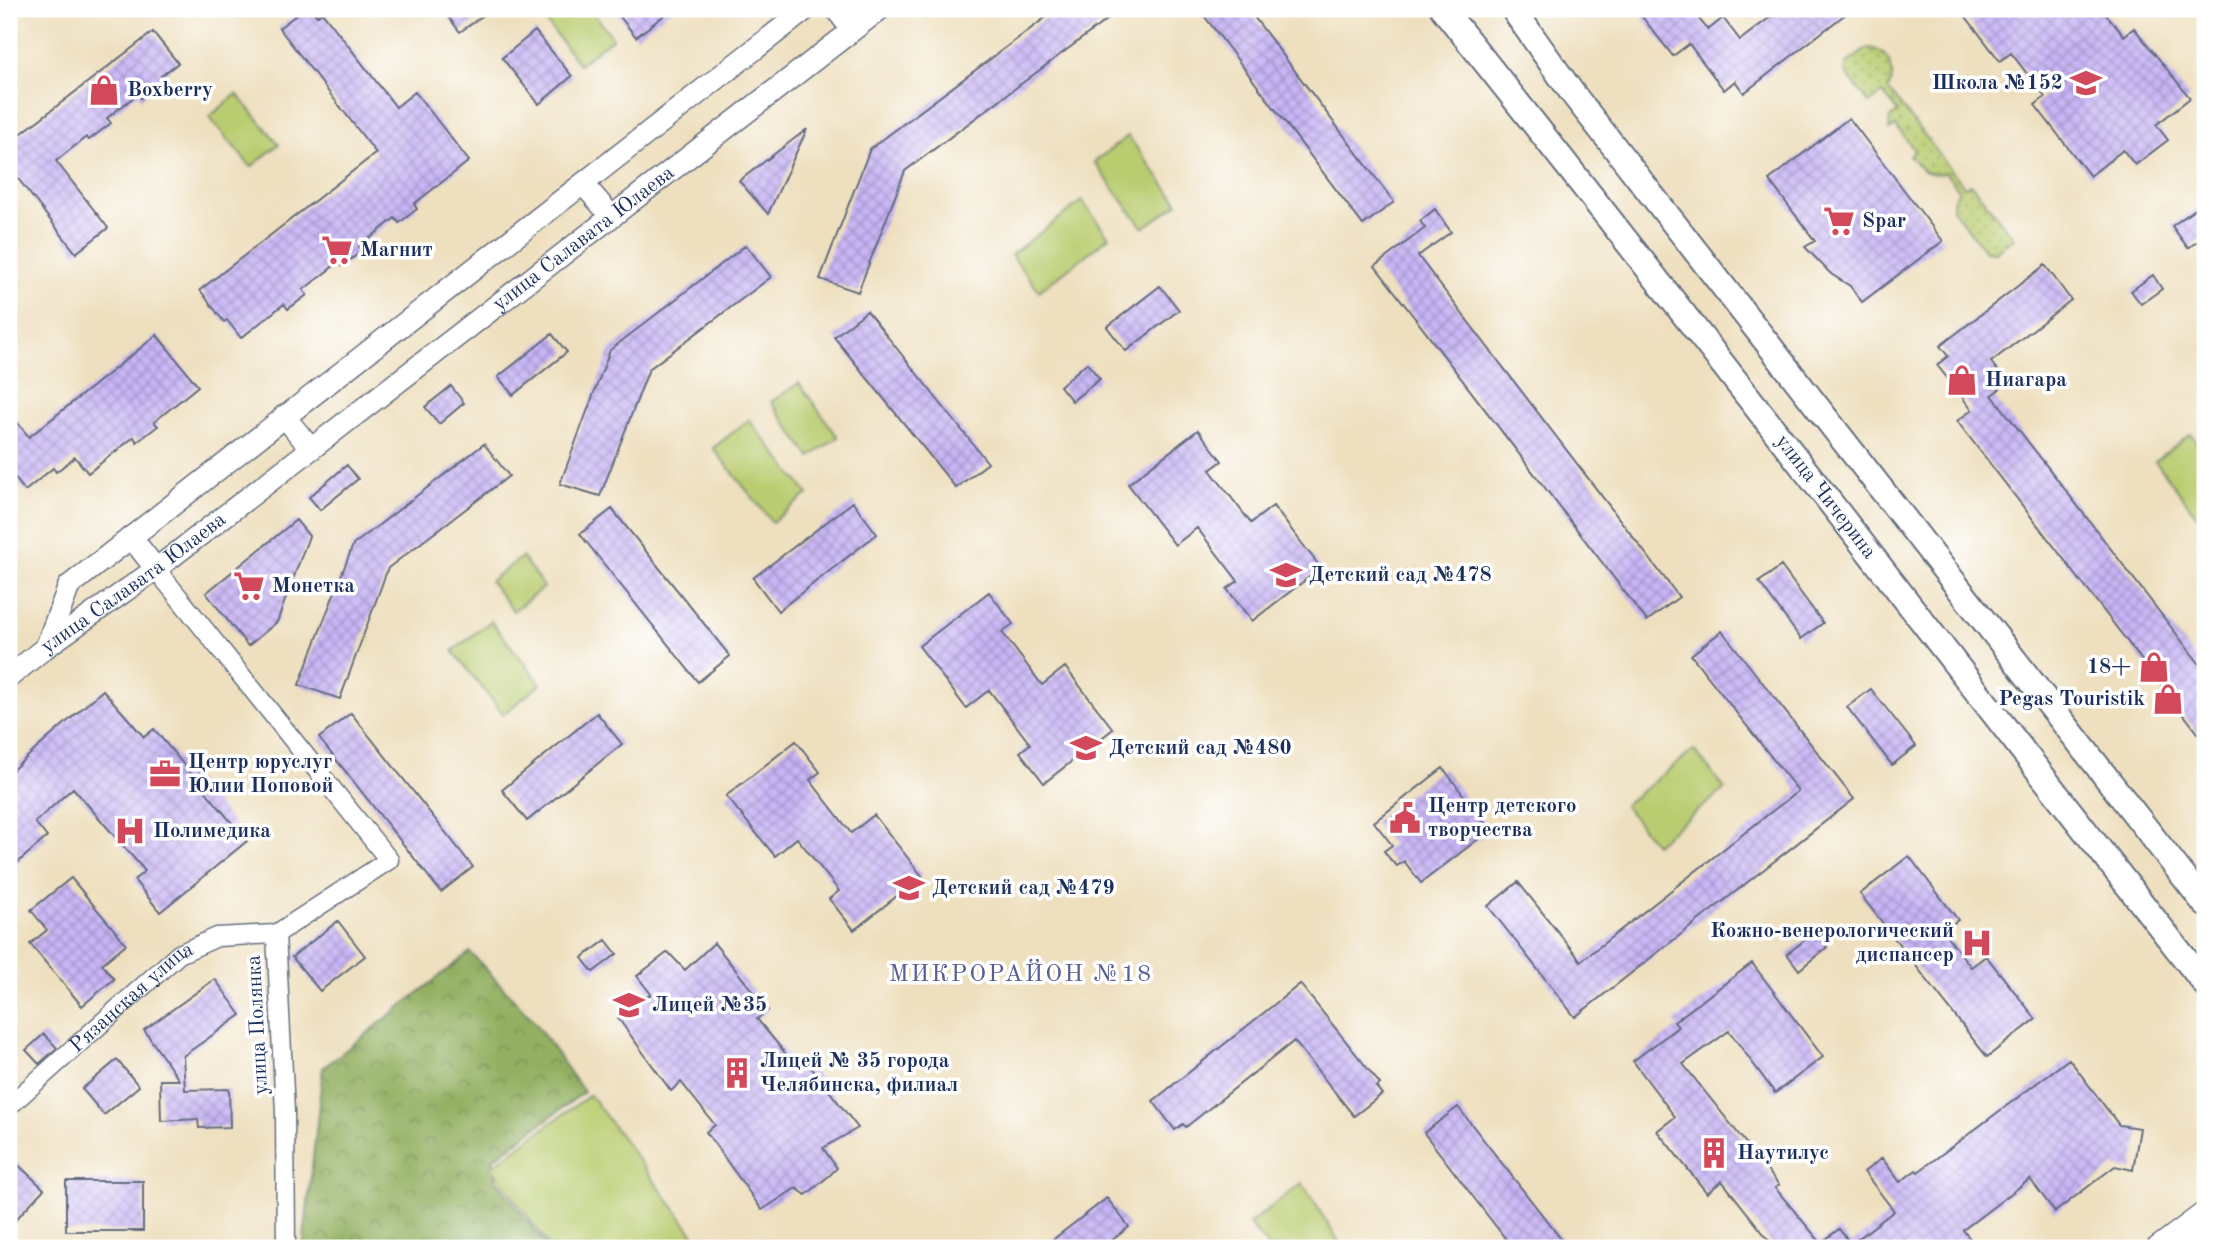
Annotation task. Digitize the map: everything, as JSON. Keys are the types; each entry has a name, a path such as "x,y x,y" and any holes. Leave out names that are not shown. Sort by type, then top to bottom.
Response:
{"main road":[{"name":"улица Чичерина","path":"1443,9 1797,458 2025,756 2205,985"},
{"path":"1513,9 1581,104 2205,904"}],"street":[{"name":"улица Салавата Юлаева","path":"46,647 69,586 806,9"},
{"path":"836,9 852,30"},
{"name":"улица Салавата Юлаева","path":"46,647 156,569 880,9"},
{"path":"584,185 612,217"},
{"path":"284,416 311,449"},
{"path":"131,537 156,569"},
{"name":"улица Полянка","path":"156,569 389,860 276,934 285,1112 286,1248"},
{"path":"9,677 46,647"},
{"name":"Рязанская улица","path":"9,1107 179,954 217,937 276,934"},
{"path":"2164,1243 2205,1212"},
{"path":"2164,1243 2189,1234 2205,1242"}],"green space":[{"path":"547,9 590,9 613,38 579,64 540,14"},
{"path":"1868,48 1881,53 1890,63 1892,76 1888,89 1964,186 1971,184 2014,238 1995,252 1985,251 1953,209 1953,201 1959,190 1945,172 1933,174 1924,171 1909,155 1914,150 1896,126 1889,130 1890,117 1898,112 1883,93 1869,103 1845,72 1847,63"},
{"path":"237,94 279,144 251,167 209,117"},
{"path":"1128,136 1178,203 1143,228 1094,162"},
{"path":"1082,201 1109,237 1039,291 1011,255"},
{"path":"799,383 838,437 810,457 771,402"},
{"path":"749,420 808,494 772,522 713,448"},
{"path":"2191,434 2205,452 2205,526 2155,461"},
{"path":"522,557 544,587 513,611 490,581"},
{"path":"491,621 541,684 503,714 453,651"},
{"path":"1694,750 1725,789 1655,844 1624,805"},
{"path":"470,952 532,1019 584,1092 493,1159 496,1180 548,1248 303,1248 323,1068"},
{"path":"590,1095 704,1248 551,1248 491,1167"},
{"path":"1302,1183 1343,1248 1269,1248 1249,1224"}],"building":[{"path":"304,9 311,9 317,16 322,12 396,107 415,92 469,161 414,204 417,209 399,223 395,218 359,247 362,251 342,266 339,262 303,290 307,295 288,309 284,304 241,338 227,320 224,322 200,290 376,153 279,28"},
{"path":"442,9 492,9 460,32"},
{"path":"614,9 672,9 636,37"},
{"path":"1057,9 1121,9 905,171 858,292 820,279 870,149"},
{"path":"1199,9 1248,9 1394,202 1363,225"},
{"path":"1636,9 1691,9 1708,30 1723,18 1740,40 1781,9 1852,9 1744,93 1735,81 1724,90 1689,44 1673,56"},
{"path":"1960,9 2102,9 2124,36 2134,28 2190,98 2156,125 2168,140 2135,165 2123,150 2090,176 2035,105 2045,97 2011,53 2000,61"},
{"path":"535,31 572,76 539,104 502,58"},
{"path":"153,32 178,63 161,76 164,80 141,98 138,94 107,118 111,123 89,140 86,137 56,161 108,228 76,253 9,167 9,143"},
{"path":"1849,118 1943,241 1862,302 1850,286 1831,274 1805,247 1815,241 1769,180"},
{"path":"807,129 768,214 739,181"},
{"path":"2205,202 2205,236 2188,248 2172,226"},
{"path":"1435,209 1451,232 1418,256 1679,597 1647,621 1375,266 1425,228 1420,221"},
{"path":"746,245 771,277 649,369 600,496 560,484 610,350"},
{"path":"2045,265 2071,300 1991,362 2007,383 1992,395 2205,671 2205,742 1957,421 1972,410 1937,365 1948,356 1940,346"},
{"path":"2153,275 2162,289 2141,304 2131,291"},
{"path":"1160,286 1179,310 1126,351 1107,327"},
{"path":"867,311 988,463 956,488 834,337"},
{"path":"552,334 567,352 513,395 498,377"},
{"path":"157,335 198,386 154,422 158,426 137,442 134,437 88,473 75,457 56,472 53,468 25,491 9,470 9,412 29,437"},
{"path":"1087,363 1100,379 1072,401 1060,386"},
{"path":"451,386 464,403 439,424 425,407"},
{"path":"1198,430 1222,461 1210,470 1251,523 1273,506 1321,568 1252,621 1227,589 1238,581 1197,528 1175,545 1128,484"},
{"path":"484,444 509,476 388,568 340,699 299,685 353,545"},
{"path":"347,465 358,479 320,510 309,497"},
{"path":"853,502 877,534 778,611 753,578"},
{"path":"612,509 730,656 698,682 580,534"},
{"path":"296,520 309,536 277,622 248,646 206,593"},
{"path":"1781,566 1823,623 1801,639 1759,582"},
{"path":"989,592 1013,624 1002,632 1042,685 1065,667 1113,729 1044,783 1020,752 1030,744 989,690 966,708 919,646"},
{"path":"1722,631 1854,799 1575,1017 1488,906 1518,882 1581,961 1798,791 1691,655"},
{"path":"1871,689 1916,746 1892,765 1847,707"},
{"path":"103,690 144,737 154,729 247,841 160,912 134,880 145,871 73,788 35,822 47,837 9,870 9,773"},
{"path":"351,713 473,867 441,892 319,738"},
{"path":"597,713 622,744 527,821 502,790"},
{"path":"796,741 820,772 810,780 851,833 874,815 922,876 854,930 829,899 839,891 797,838 775,856 726,796"},
{"path":"1443,768 1490,830 1421,883 1404,861 1397,866 1390,859 1384,851 1392,845 1374,822"},
{"path":"1909,856 1958,920 1943,931 1971,967 1986,956 2036,1019 1987,1057 1860,894"},
{"path":"71,878 126,944 102,964 114,979 82,1006 30,944 47,930 31,910"},
{"path":"338,921 365,956 320,991 292,957"},
{"path":"1815,932 1827,947 1799,970 1787,954"},
{"path":"606,940 617,954 593,972 582,958"},
{"name":"Лицей № 35 города Челябинска, филиал","path":"714,943 768,1010 757,1019 794,1064 802,1056 858,1128 823,1148 837,1168 830,1175 806,1195 796,1188 762,1210 706,1132 715,1125 681,1082 671,1091 618,1018 651,994 637,976 668,952 685,970"},
{"path":"1752,963 1823,1057 1775,1093 1729,1031 1683,1064 1779,1185 1775,1188 1821,1243 1839,1229 1851,1244 1894,1211 1864,1172 1882,1158 1900,1182 1916,1170 1918,1172 2069,1059 2119,1125 2140,1128 2133,1170 2115,1166 2055,1212 2030,1179 1963,1230 1977,1248 1775,1248 1722,1181 1707,1193 1657,1131 1675,1117 1633,1061 1678,1027 1674,1022"},
{"path":"215,979 241,1015 183,1056 185,1090 229,1089 230,1127 199,1128 198,1119 161,1121 160,1080 179,1080 144,1030"},
{"path":"1300,984 1380,1084 1376,1087 1382,1094 1354,1116 1294,1041 1186,1127 1183,1124 1175,1130 1153,1101"},
{"path":"44,1034 57,1048 39,1064 26,1050"},
{"path":"117,1060 139,1086 104,1115 82,1089"},
{"path":"1458,1107 1568,1248 1513,1248 1491,1220 1424,1133"},
{"path":"9,1156 44,1189 9,1227"},
{"path":"66,1181 143,1181 143,1231 66,1231"},
{"path":"1107,1198 1129,1227 1102,1248 1042,1248"}],"place":[{"name":"Школа №152","path":"2086,83"},
{"name":"Boxberry","path":"104,90"},
{"name":"Spar","path":"1839,221"},
{"name":"Магнит","path":"337,250"},
{"name":"Ниагара","path":"1962,380"},
{"name":"Детский сад №478","path":"1286,575"},
{"name":"Монетка","path":"249,586"},
{"name":"18+","path":"2154,667"},
{"name":"Pegas Touristik","path":"2168,699"},
{"name":"Детский сад №480","path":"1086,748"},
{"name":"Центр юруслуг Юлии Поповой","path":"165,774"},
{"name":"Центр детского творчества","path":"1405,818"},
{"name":"Полимедика","path":"130,831"},
{"name":"Детский сад №479","path":"909,888"},
{"name":"Кожно-венерологический диспансер","path":"1977,943"},
{"name":"Лицей №35","path":"629,1005"},
{"name":"Лицей № 35 города Челябинска, филиал","path":"737,1073"},
{"name":"Наутилус","path":"1714,1153"}],"district":[{"name":"МИКРОРАЙОН №18","path":"1021,975"}]}
